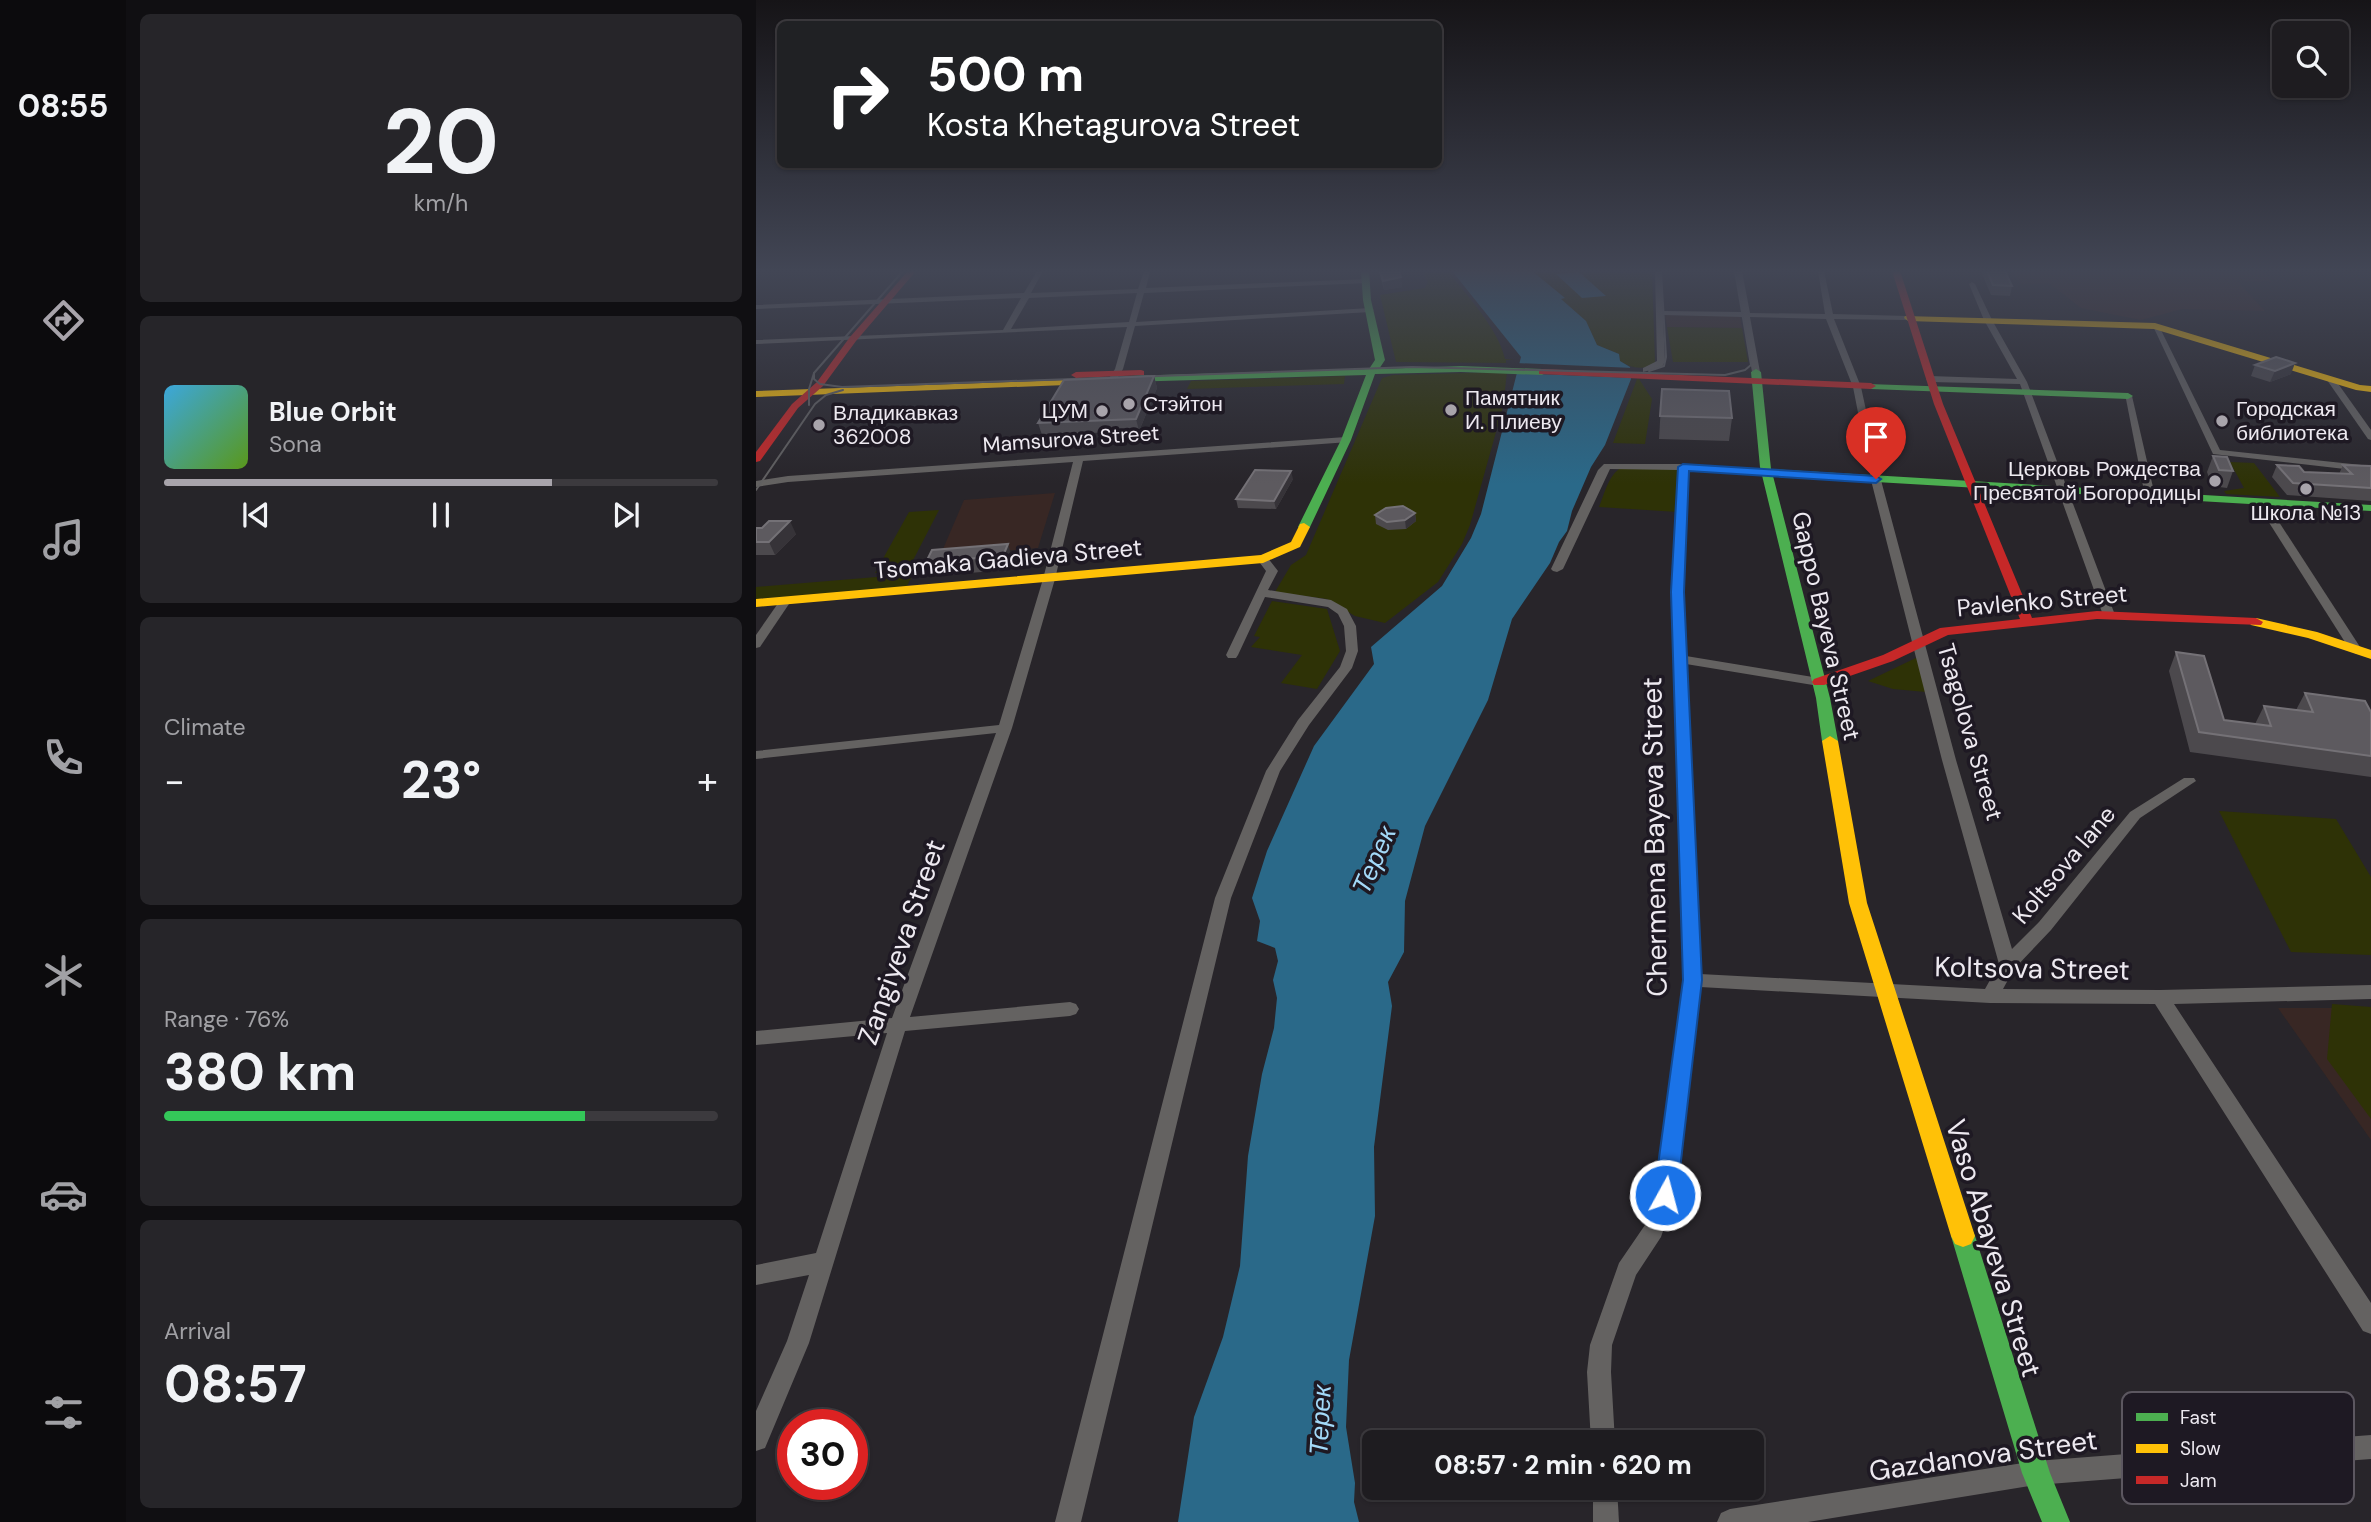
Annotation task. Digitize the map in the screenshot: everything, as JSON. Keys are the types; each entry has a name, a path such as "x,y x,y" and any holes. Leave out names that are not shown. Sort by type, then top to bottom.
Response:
{"main road":[{"path":"808,389 834,342"},
{"path":"756,459 808,389 850,342"},
{"path":"1376,368 1380,358 1377,342"},
{"path":"1917,342 1970,485 2027,621"},
{"path":"2212,342 2371,390"},
{"path":"756,393 1376,368 1510,368 1648,369 1756,376 2024,386 2128,396"},
{"name":"Tsomaka Gadieva Street","path":"756,603 1264,559 1296,544 1346,440 1376,368"},
{"name":"Gappo Bayeva Street","path":"1756,376 1767,472 1819,682 1858,903 1884,988"},
{"path":"756,393 773,389 808,389 847,383 1114,377"},
{"path":"1767,472 2371,509"},
{"name":"Pavlenko Street","path":"1819,682 1888,658 1945,631 2109,615 2254,622 2312,635 2364,652"},
{"name":"Vaso Abayeva Street","path":"1884,988 1913,1073 2036,1473 2056,1522"}],"street":[{"path":"1114,377 1125,342"},
{"path":"1648,369 1653,342"},
{"name":"Gappo Bayeva Street","path":"1751,342 1756,376"},
{"name":"Tsagolova Street","path":"1840,342 1855,380 1876,479 1917,642 2008,964"},
{"path":"2000,342 2024,386 2109,615"},
{"path":"2163,342 2216,452 2371,469"},
{"path":"2331,380 2371,437"},
{"path":"2128,396 2150,496"},
{"name":"Mamsurova Street","path":"757,489 768,482 1346,440"},
{"name":"Zangiyeva Street","path":"756,1439 798,1343 899,1023 1005,728 1049,579 1079,458"},
{"path":"1557,569 1607,466 1767,472"},
{"name":"Chermena Bayeva Street","path":"1602,1430 1599,1372 1601,1345 1627,1270 1654,1230 1665,1195 1692,980 1677,592 1683,467"},
{"path":"2261,502 2364,652"},
{"path":"1231,655 1272,571 1264,559"},
{"path":"1068,1522 1223,898 1273,771 1303,723 1346,668 1352,651 1350,626 1343,612 1331,604 1263,593"},
{"path":"756,643 785,601"},
{"name":"Pavlenko Street","path":"1681,659 1819,682"},
{"path":"756,755 1005,728"},
{"name":"Koltsova lane","path":"1990,996 2008,964 2045,926 2135,815 2189,781"},
{"name":"Koltsova Street","path":"1692,980 1884,988 1990,996 2160,997 2371,992"},
{"path":"2160,997 2371,1323"},
{"path":"756,1038 1070,1009"},
{"path":"756,1275 823,1262"},
{"name":"Gazdanova Street","path":"1730,1522 2036,1473 2122,1466"},
{"path":"1605,1500 1606,1522"}],"shaded area":[{"path":"1055,493 1038,548 940,556 964,500"},
{"path":"2278,1008 2371,1008 2371,1140"}],"green space":[{"path":"1391,342 1499,342 1505,359 1514,360 1506,360 1506,363 1396,362"},
{"path":"1596,342 1654,342 1655,363 1642,368 1633,367 1620,361 1619,354"},
{"path":"1670,342 1744,342 1748,362 1673,362"},
{"path":"1507,372 1503,407 1470,525 1462,544 1438,582 1385,623 1355,616 1327,599 1275,592 1291,565 1306,555 1382,378 1393,375"},
{"path":"1345,376 1344,384 1187,389 1191,381"},
{"path":"1637,379 1652,399 1645,444 1613,443"},
{"path":"2230,462 2254,463 2280,497 2226,494 2224,491 2244,488"},
{"path":"1621,468 1680,469 1678,512 1599,507 1610,480"},
{"path":"939,510 908,570 875,573 909,512"},
{"path":"913,574 907,586 756,599 756,587"},
{"path":"1272,601 1327,609 1340,651 1317,689 1281,683 1302,655 1251,647 1260,637 1254,636"},
{"path":"1922,655 1926,692 1893,689 1868,681"},
{"path":"2219,811 2336,819 2371,877 2371,955 2291,952"},
{"path":"2332,1004 2371,1007 2371,1119 2327,1059"}],"water":[{"name":"Терек","path":"1509,342 1596,342 1619,354 1620,361 1630,367 1631,379 1605,445 1591,467 1572,511 1567,531 1550,563 1512,619 1488,700 1425,826 1405,901 1404,952 1388,982 1392,1006 1374,1147 1375,1216 1349,1360 1346,1427 1355,1483 1354,1502 1359,1522 1178,1522 1194,1417 1223,1337 1240,1266 1248,1156 1262,1074 1274,1028 1277,998 1273,980 1278,961 1275,948 1257,941 1260,921 1252,898 1267,851 1314,746 1374,664 1371,647 1442,586 1471,538 1481,514 1521,357"}],"pier":[{"path":"1516,363 1634,368 1634,378 1513,373"}],"building":[{"path":"2276,357 2295,363 2275,371 2255,365"},
{"name":"ЦУМ","path":"1154,376 1136,419 1038,423 1064,380"},
{"path":"1662,389 1729,391 1732,418 1660,416"},
{"path":"2213,456 2227,457 2233,471 2219,470"},
{"path":"2277,465 2299,466 2304,472 2352,474 2343,465 2371,466 2371,488 2293,483"},
{"path":"1255,470 1291,471 1274,501 1236,499"},
{"path":"1403,506 1415,513 1405,520 1387,522 1375,515 1386,508"},
{"path":"769,521 790,521 769,542 756,542 756,528 762,528"},
{"path":"1008,544 1003,556 926,562 932,550"},
{"path":"2176,652 2204,656 2224,720 2271,726 2264,706 2313,712 2305,693 2365,701 2371,712 2371,756 2199,732"}],"tram line":[{"path":"814,373 841,342"},
{"path":"1649,371 1664,366 1665,342"},
{"path":"814,373 814,379 820,384 842,387 1412,367 1725,375 1745,370 1751,365 1747,342"},
{"path":"809,405 809,389 814,373"},
{"path":"756,490 815,404 826,395 843,390"}],"traffic: fast":[{"path":"1304,527 1346,440 1370,375 1380,360 1376,342"},
{"path":"1126,379 1461,369 1542,372"},
{"path":"1756,372 1765,467 1823,698 1830,741"},
{"path":"1871,386 2128,396"},
{"path":"1767,472 2371,508"},
{"path":"1963,1236 2036,1473 2056,1522"}],"traffic: slow":[{"path":"2208,342 2359,388 2371,389"},
{"path":"756,394 1091,381"},
{"path":"756,603 1263,559 1296,544 1304,527"},
{"path":"2256,622 2312,635 2371,655"},
{"path":"1830,741 1858,903 1963,1236"}],"traffic: jam":[{"path":"756,459 795,406 820,384 851,342"},
{"path":"1917,342 1938,404 2027,621"},
{"path":"1542,372 1871,386"},
{"path":"1076,375 1141,373"},
{"path":"1819,682 1888,658 1945,631 2097,615 2256,622"}],"place":[{"name":"Стэйтон","path":"1129,404"},
{"name":"Памятник И. Плиеву","path":"1451,410"},
{"name":"ЦУМ","path":"1102,411"},
{"name":"Городская библиотека","path":"2222,421"},
{"name":"Владикавказ 362008","path":"819,425"},
{"name":"Церковь Рождества Пресвятой Богородицы","path":"2215,481"},
{"name":"Школа №13","path":"2306,489"}],"route":[{"path":"1665,1195 1692,980 1677,592 1683,467 1876,479"}]}
